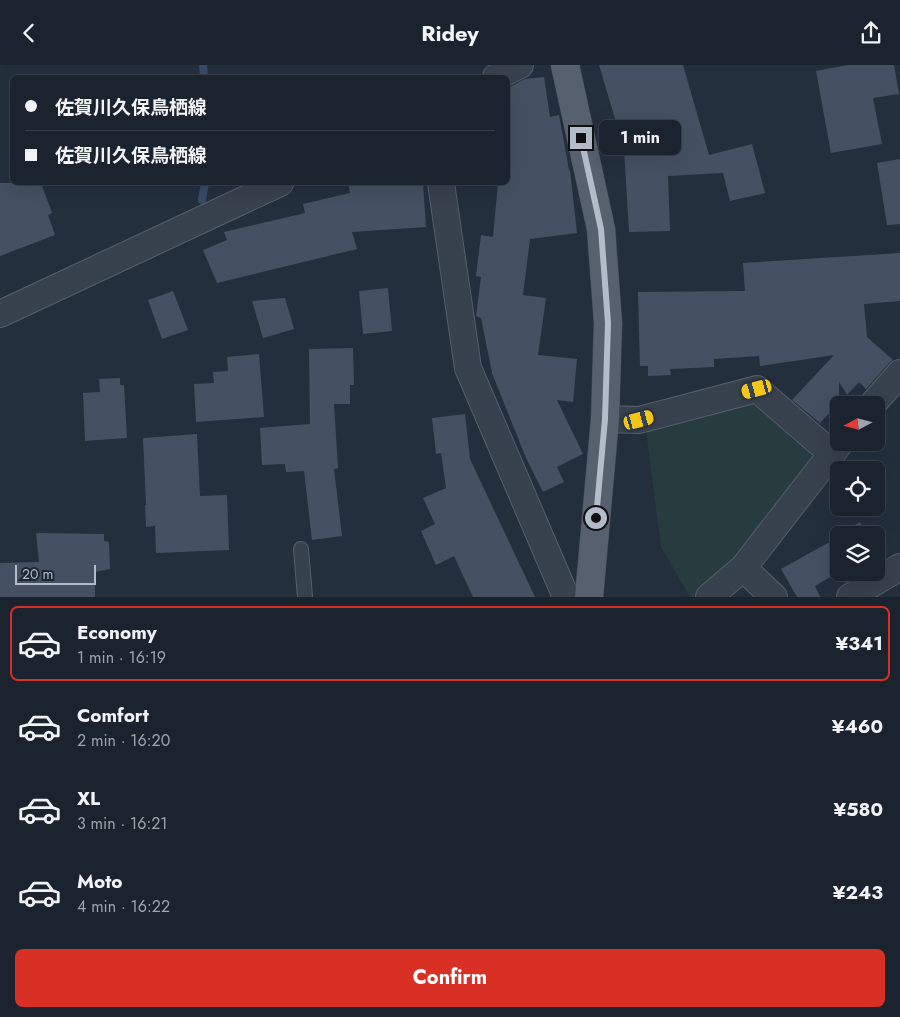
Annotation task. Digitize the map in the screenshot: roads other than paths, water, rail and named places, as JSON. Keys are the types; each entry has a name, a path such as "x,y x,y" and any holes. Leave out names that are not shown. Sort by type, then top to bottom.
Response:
{"main road":[{"path":"565,65 601,229 608,323 605,419 589,597"}],"street":[{"path":"500,75 520,65"},
{"path":"0,314 276,185"},
{"path":"441,185 468,368 566,597"},
{"path":"880,396 900,373"},
{"path":"605,419 639,420 757,389 830,444"},
{"path":"708,597 743,568 834,451"},
{"path":"850,597 900,567"},
{"path":"743,568 774,597"}],"lane":[{"path":"301,549 305,597"}],"waterway":[{"path":"203,65 204,75"},
{"path":"202,200 205,185"}]}
